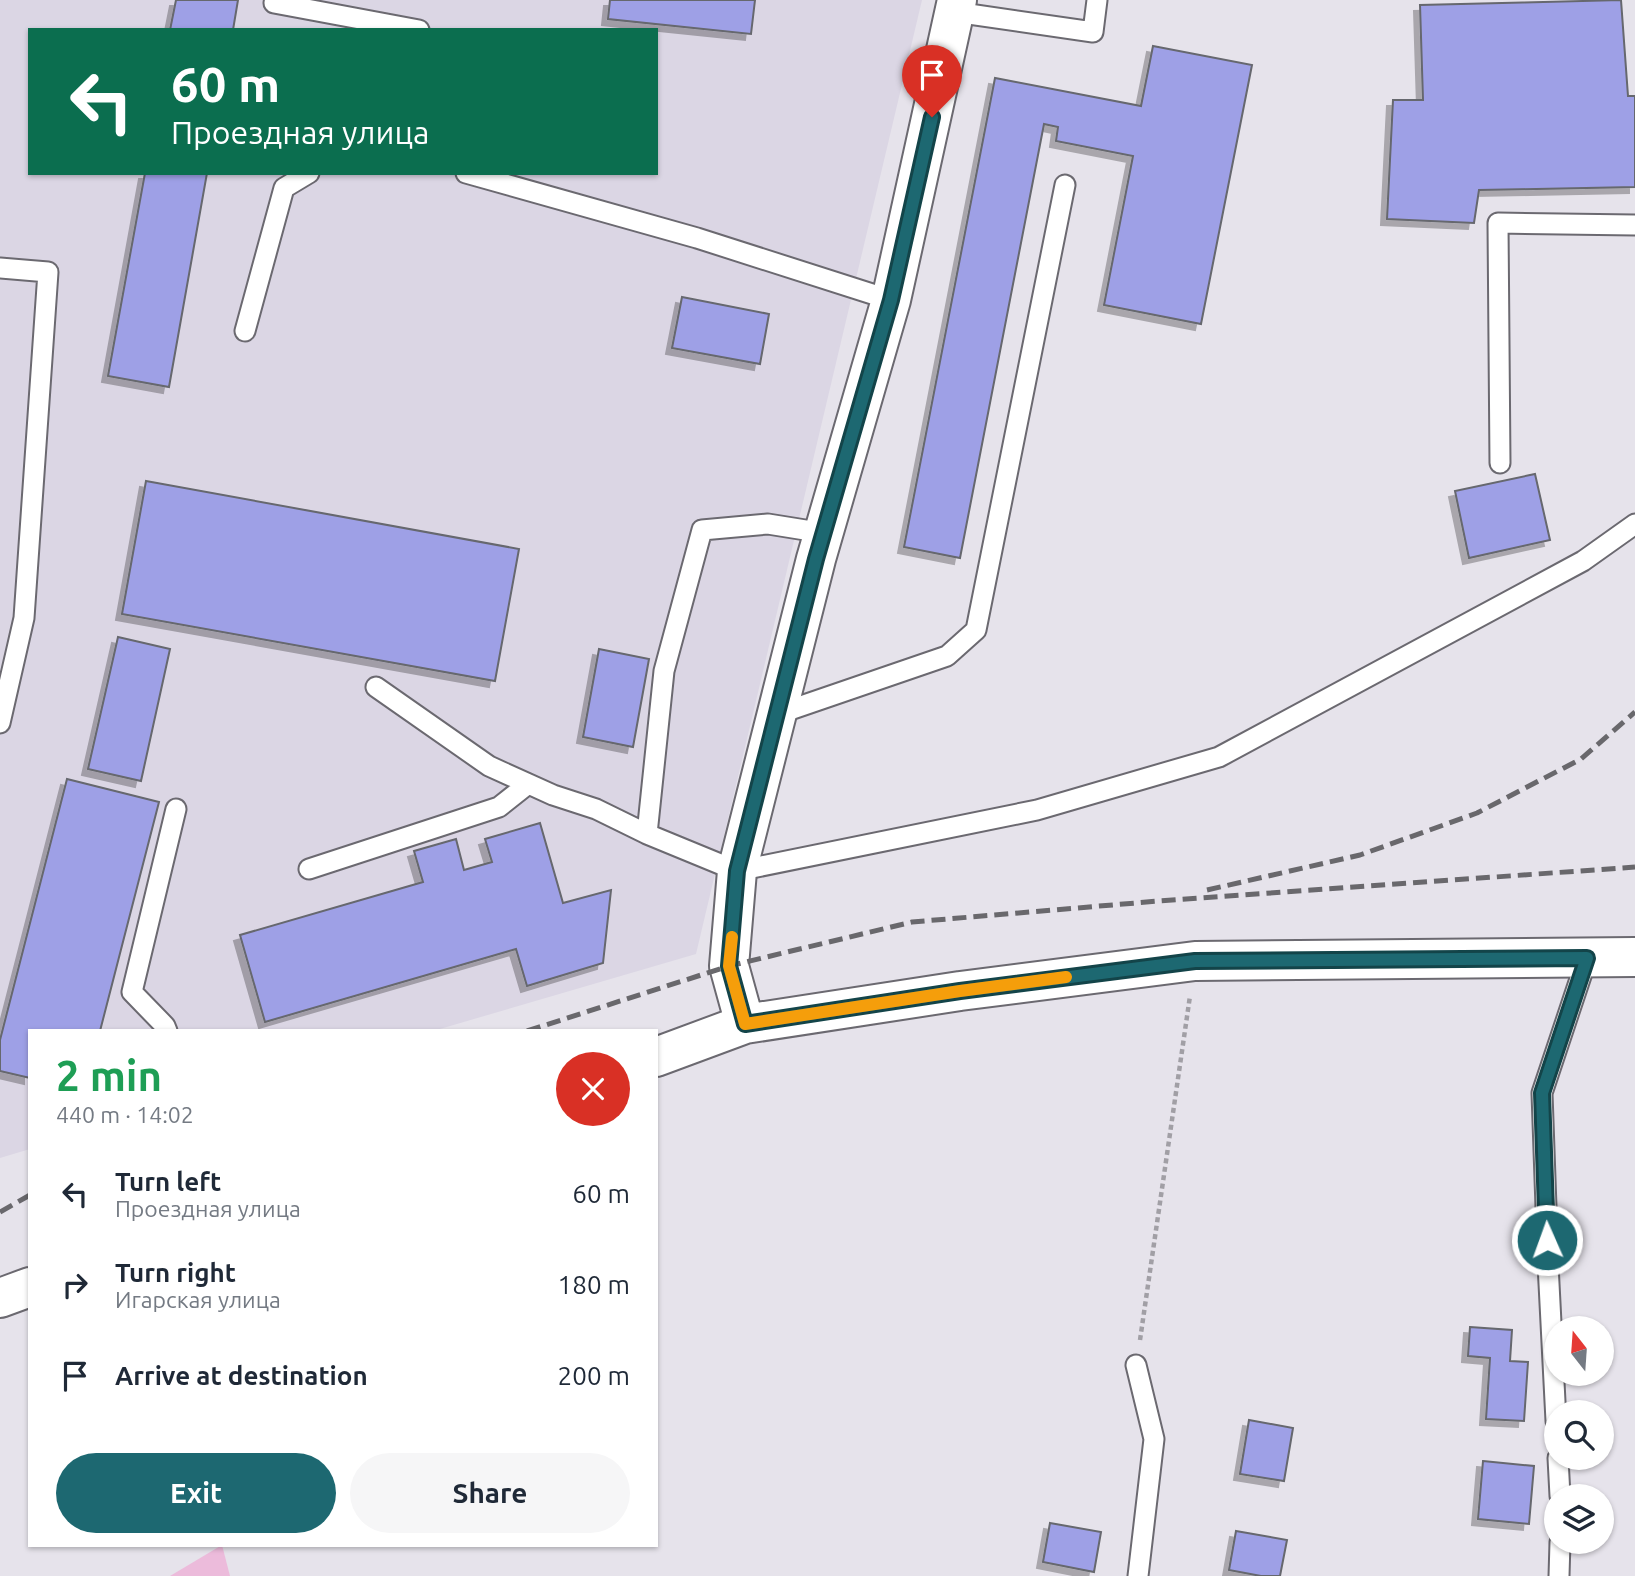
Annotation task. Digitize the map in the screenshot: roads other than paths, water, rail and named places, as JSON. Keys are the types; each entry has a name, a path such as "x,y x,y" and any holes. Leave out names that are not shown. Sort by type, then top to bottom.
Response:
{"street":[{"path":"745,1024 729,966 737,871 824,533 891,300 956,6"},
{"path":"658,1056 745,1024 960,991 1195,961 1635,957"},
{"path":"0,1298 28,1288"}],"lane":[{"path":"956,6 1093,32 1097,0"},
{"path":"274,3 408,28"},
{"path":"246,331 284,188 306,175"},
{"path":"473,175 697,237 891,300"},
{"path":"775,715 947,656 976,630 1065,185"},
{"path":"1500,463 1498,223 1635,225"},
{"path":"0,268 48,272 24,618 0,723"},
{"path":"647,834 664,671 702,530 768,524 824,533"},
{"path":"376,687 489,766 553,795 596,809 647,834 737,871 1037,810 1219,757 1583,561 1635,524"},
{"path":"309,869 499,807 528,784"},
{"path":"167,1029 132,992 176,809"},
{"path":"1555,1400 1542,1093 1587,958"},
{"path":"1136,1365 1154,1439 1138,1576"},
{"path":"1559,1576 1560,1554"}],"railway":[{"path":"1207,890 1360,855 1477,813 1581,759 1635,712"},
{"path":"533,1029 729,966 912,922 1159,901 1635,867"},
{"path":"0,1212 28,1196"}]}
